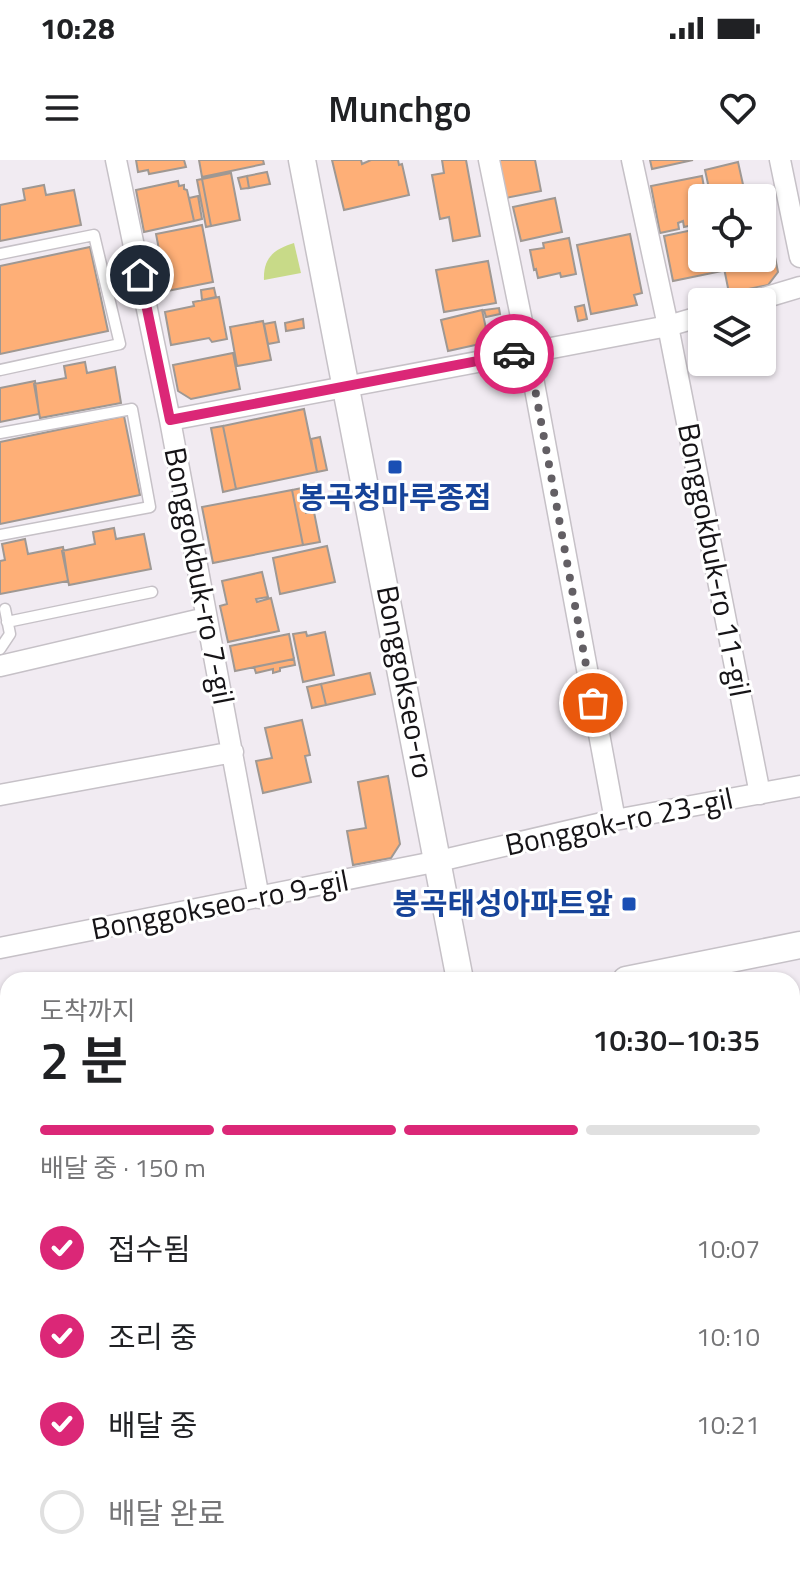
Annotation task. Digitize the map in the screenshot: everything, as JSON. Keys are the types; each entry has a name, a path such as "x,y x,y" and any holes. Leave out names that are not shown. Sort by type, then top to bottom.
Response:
{"street":[{"name":"Bonggokbuk-ro 7-gil","path":"116,160 170,420 259,898"},
{"name":"Bonggokseo-ro","path":"302,160 459,972"},
{"path":"489,160 528,351 615,820"},
{"name":"Bonggokbuk-ro 11-gil","path":"632,160 668,326 760,794"},
{"path":"780,160 800,257"},
{"path":"776,294 800,287"},
{"path":"170,420 688,320"},
{"path":"0,666 206,618"},
{"path":"0,795 233,752"},
{"name":"Bonggok-ro 23-gil","path":"439,861 615,820 800,786"},
{"name":"Bonggokseo-ro 9-gil","path":"0,948 439,861"},
{"path":"666,972 800,945"}],"lane":[{"path":"0,254 94,235 120,344 0,370"},
{"path":"0,433 132,409 150,507 0,535"},
{"path":"7,622 152,592"},
{"path":"0,649 10,634 5,609"}],"green space":[{"path":"294,243 301,273 264,280 265,266 271,256"}],"building":[{"path":"136,160 184,160 186,167 149,174 148,170 138,172"},
{"path":"199,160 263,160 264,164 202,177"},
{"path":"332,160 361,160 362,164 371,160 398,160 399,165 402,164 409,195 344,210"},
{"path":"442,160 466,160 480,236 453,241 449,217 440,219 432,175 444,173"},
{"path":"498,160 535,160 541,191 506,198"},
{"path":"650,160 693,160 652,169"},
{"path":"738,162 743,184 708,184 705,170"},
{"path":"267,172 270,184 249,188 247,176"},
{"path":"231,173 240,220 211,226 202,179"},
{"path":"247,176 249,188 241,189 238,178"},
{"path":"702,176 703,184 688,184 688,226 684,227 683,221 678,223 679,229 660,233 651,186"},
{"path":"202,179 211,226 206,227 197,180"},
{"path":"178,181 179,186 184,185 187,190 194,221 144,232 136,190"},
{"path":"44,185 46,195 74,190 81,225 0,241 0,205 25,200 23,189"},
{"path":"198,196 202,219 194,221 189,198"},
{"path":"555,198 562,232 521,241 513,207"},
{"path":"202,225 213,282 167,291 156,234"},
{"path":"688,231 688,272 717,272 673,281 664,236"},
{"path":"630,234 642,293 634,295 637,305 591,314 577,245"},
{"path":"569,238 576,274 561,277 560,273 538,278 530,250 544,248 543,243"},
{"path":"90,247 108,331 0,354 0,266"},
{"path":"488,261 496,303 444,312 436,270"},
{"path":"776,262 778,272 768,285 728,288 725,272 776,272"},
{"path":"214,288 216,297 202,300 201,290"},
{"path":"219,297 227,339 212,342 209,338 171,345 165,312"},
{"path":"584,305 587,319 578,321 575,307"},
{"path":"499,308 500,314 486,317 484,310"},
{"path":"482,310 489,342 448,351 441,320"},
{"path":"303,319 304,328 286,331 285,323"},
{"path":"263,321 271,360 237,366 230,327"},
{"path":"275,322 279,342 268,344 264,324"},
{"path":"233,353 240,389 191,399 178,391 173,365"},
{"path":"85,362 87,373 115,367 121,403 40,418 34,384 66,378 64,366"},
{"path":"35,381 39,414 0,422 0,388"},
{"path":"304,409 317,472 236,489 223,426"},
{"path":"124,416 140,495 0,524 0,442"},
{"path":"223,426 236,489 223,492 211,428"},
{"path":"320,437 327,470 317,472 311,439"},
{"path":"302,488 306,513 314,512 320,542 303,545 292,490"},
{"path":"292,490 303,545 213,563 202,507"},
{"path":"114,528 116,539 144,534 151,569 69,585 62,551 95,544 93,532"},
{"path":"25,539 28,554 63,547 68,581 0,594 0,561 5,560 2,544"},
{"path":"327,546 335,582 280,594 273,558"},
{"path":"262,572 268,597 256,599 257,602 271,598 279,631 228,642 220,606 227,604 222,581"},
{"path":"306,632 307,636 325,632 334,675 303,682 293,634"},
{"path":"289,634 294,659 235,671 230,646"},
{"path":"294,659 295,665 273,673 273,669 256,673 254,667"},
{"path":"370,673 375,694 326,705 321,684"},
{"path":"321,684 326,705 312,708 307,687"},
{"path":"302,720 310,755 305,756 311,782 263,793 256,761 272,758 265,728"},
{"path":"388,776 400,844 391,858 353,865 347,831 366,828 358,782"}],"way so far":[{"path":"514,354 528,351 593,703"}],"place":[{"name":"봉곡청마루종점","path":"395,467"},
{"name":"봉곡태성아파트앞","path":"629,904"}],"route":[{"path":"140,275 170,420 514,354"}]}
